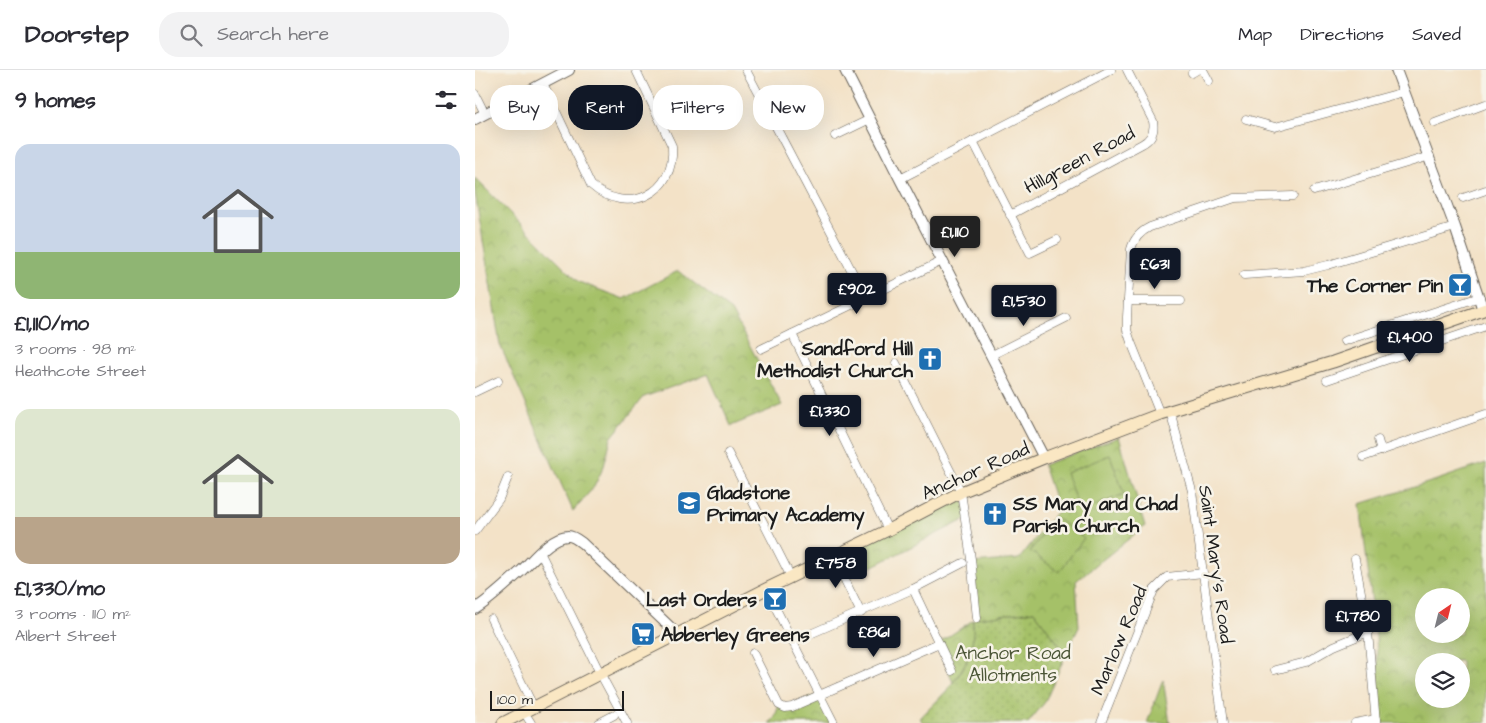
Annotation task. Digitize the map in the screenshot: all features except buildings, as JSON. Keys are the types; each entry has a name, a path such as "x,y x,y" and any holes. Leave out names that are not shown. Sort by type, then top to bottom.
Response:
{"main road":[{"name":"Anchor Road","path":"503,723 961,492 1165,412 1333,362 1485,310"}],"street":[{"path":"475,119 569,70"},
{"path":"543,84 591,185 611,198 627,201 635,200 650,194 662,184 670,170 673,154 672,146 636,70"},
{"path":"746,70 866,298"},
{"path":"845,70 1044,458"},
{"path":"900,179 1095,74 1111,70"},
{"name":"Hillgreen Road","path":"1010,215 1149,140 1154,129 1153,121 1127,70"},
{"path":"1203,70 1209,81"},
{"path":"1327,380 1486,324 1485,310 1397,70"},
{"path":"1246,119 1275,127 1404,92"},
{"path":"475,94 485,114"},
{"path":"1435,123 1486,104"},
{"path":"835,136 870,120"},
{"path":"973,141 1029,253 1057,240"},
{"path":"1314,191 1430,156"},
{"path":"1463,198 1486,190"},
{"name":"Saint Mary's Road","path":"1223,723 1192,491 1165,412 1127,330 1131,249 1135,240 1146,229 1235,198 1293,196"},
{"path":"1244,275 1304,271 1328,266 1455,227"},
{"path":"761,349 942,261"},
{"path":"1344,341 1480,297"},
{"path":"1128,301 1181,301"},
{"path":"992,355 1066,318"},
{"path":"792,334 888,530"},
{"path":"896,363 961,492 977,618"},
{"path":"475,392 498,381"},
{"path":"1363,457 1486,414"},
{"path":"1377,440 1381,451"},
{"path":"729,453 791,577"},
{"path":"475,531 499,499 508,476"},
{"path":"475,609 504,586 540,552 554,541 567,536 582,543 670,626 676,635"},
{"path":"540,552 627,723"},
{"path":"833,556 861,613"},
{"path":"792,642 913,589 963,563"},
{"path":"1355,723 1376,721 1368,632 1355,563 1365,566"},
{"name":"Marlow Road","path":"1101,723 1154,590 1167,577 1203,573"},
{"path":"766,589 834,723"},
{"path":"913,589 952,671"},
{"path":"965,590 974,590"},
{"path":"491,619 529,710 531,723"},
{"path":"1275,670 1306,662 1341,643 1368,632"},
{"path":"753,653 779,705 785,708 792,707 939,643"},
{"path":"599,723 614,715"}],"green space":[{"path":"475,178 579,282 624,299 678,271 731,311 782,405 731,426 708,374 644,397 611,438 604,466 594,487 573,511 500,345 475,192"},
{"path":"1119,437 1145,526 1076,581 1079,627 1066,654 1034,611 977,618 972,563 1019,559 1058,510 1043,465"},
{"path":"1110,455 1124,494 1080,512 1066,473"},
{"path":"1486,463 1486,723 1381,723 1376,637 1360,504"},
{"path":"961,492 968,518 844,581 833,556"},
{"path":"1056,518 1084,538 1059,572 1030,551"},
{"name":"Anchor Road Allotments","path":"1034,611 1066,654 1045,702 1028,723 923,723 920,718 951,686 966,663 973,636 973,620"},
{"path":"973,620 972,646 963,668 953,683 939,643"},
{"path":"1163,680 1170,723 1147,723"},
{"path":"818,695 834,723 769,723 774,719 779,705 785,708"}],"place":[{"name":"The Corner Pin","path":"1460,285"},
{"name":"Sandford Hill Methodist Church","path":"930,359"},
{"name":"Gladstone Primary Academy","path":"689,503"},
{"name":"SS Mary and Chad Parish Church","path":"995,514"},
{"name":"Last Orders","path":"775,599"},
{"name":"Abberley Greens","path":"643,634"}]}
